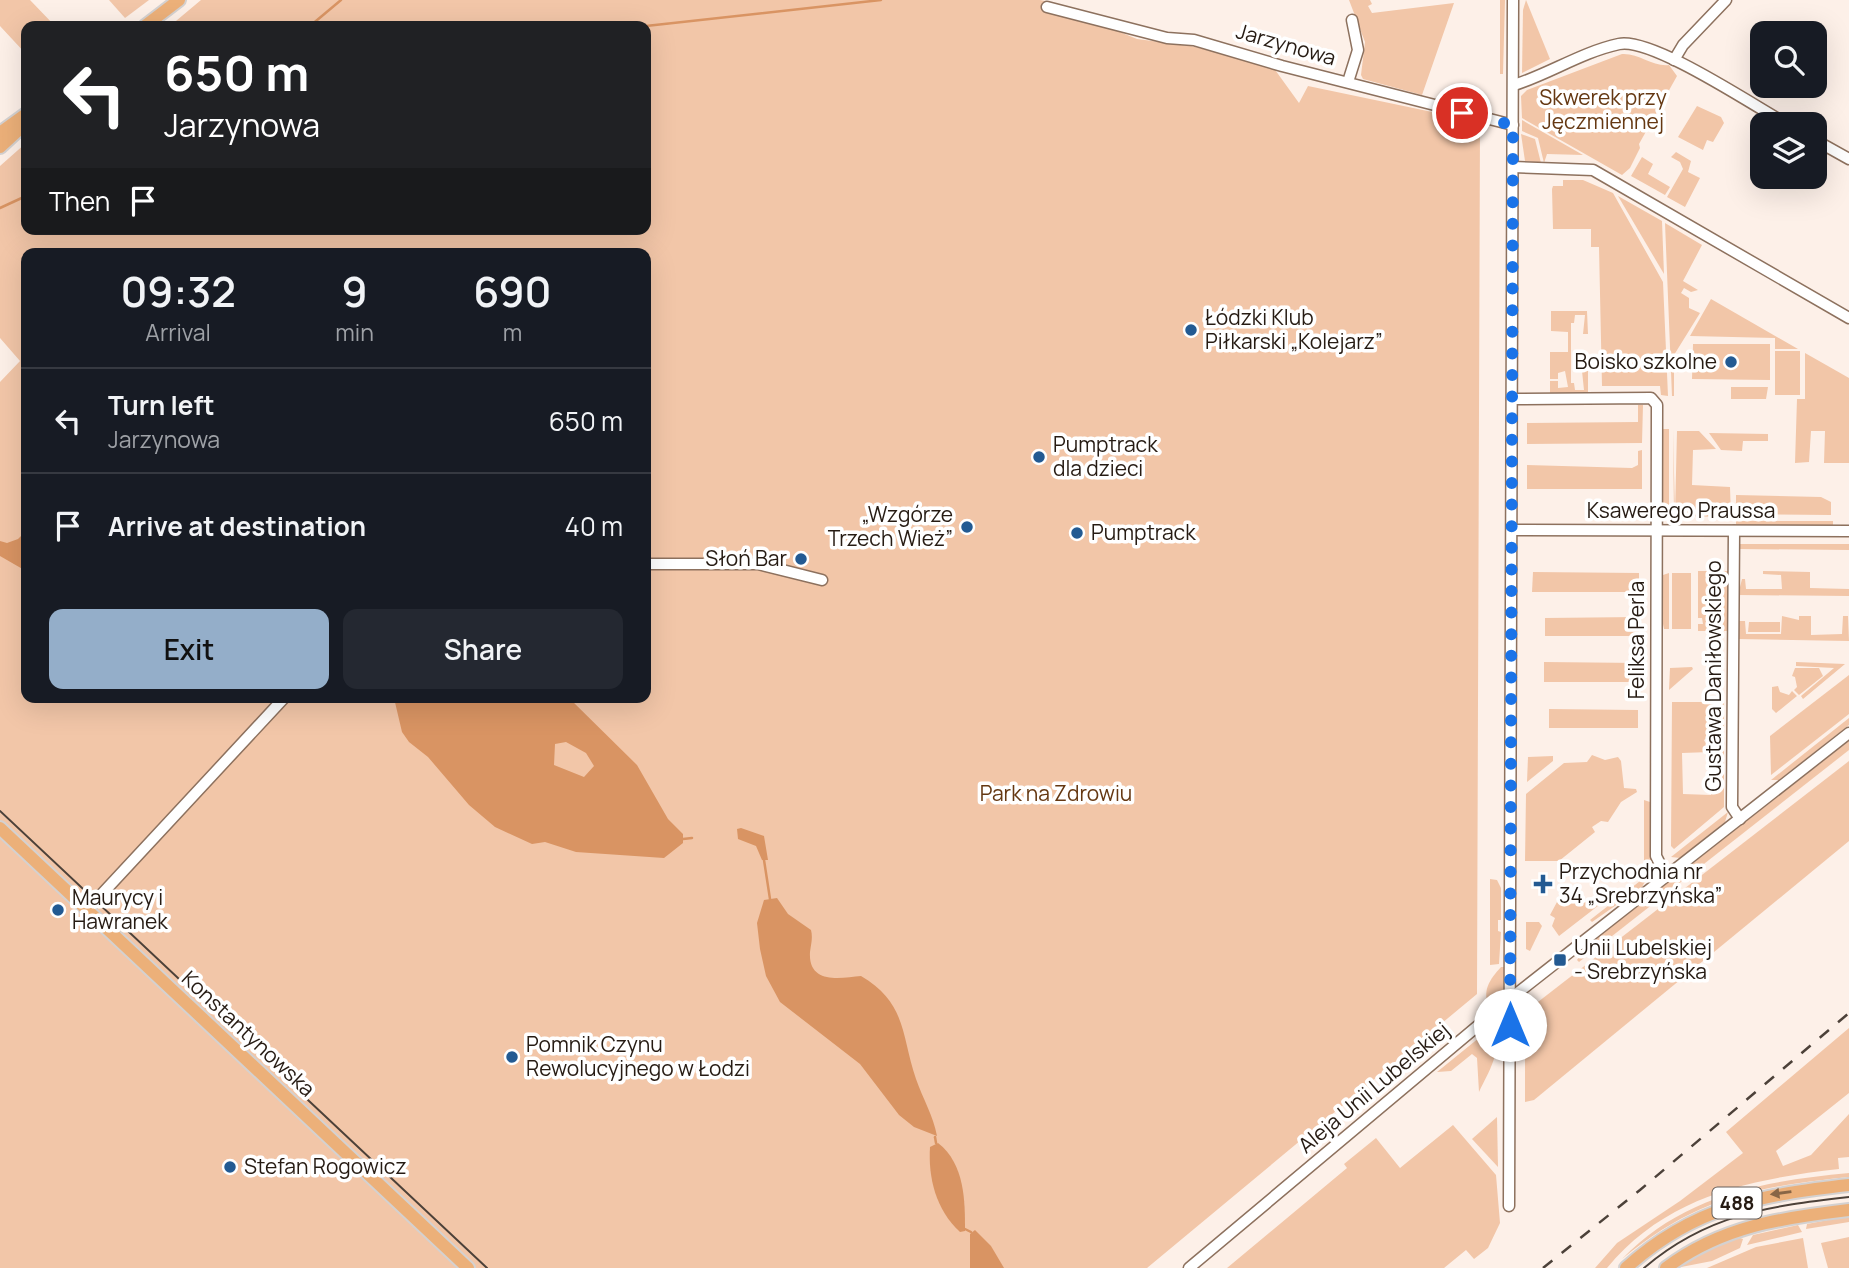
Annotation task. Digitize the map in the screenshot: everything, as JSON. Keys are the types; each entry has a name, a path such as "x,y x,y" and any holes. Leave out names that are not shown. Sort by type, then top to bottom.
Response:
{"main road":[{"path":"152,21 179,0"},
{"path":"0,133 21,118"},
{"path":"0,147 21,128"},
{"name":"Konstantynowska","path":"0,828 468,1268"},
{"name":"488","path":"1626,1268 1668,1235 1722,1208 1774,1194 1849,1185"},
{"name":"488","path":"1666,1268 1709,1240 1739,1228 1777,1219 1849,1210"}],"street":[{"path":"1509,1206 1513,0"},
{"path":"1674,60 1683,45 1726,0"},
{"name":"Jarzynowa","path":"1047,7 1167,37 1195,40 1513,125"},
{"path":"1348,82 1358,50 1352,20"},
{"path":"1514,85 1620,44 1645,47 1674,60 1766,112"},
{"path":"1827,147 1849,159"},
{"path":"1513,167 1592,170 1849,318"},
{"name":"Feliksa Perla","path":"1512,399 1651,398 1656,402 1656,856 1666,876"},
{"name":"Ksawerego Praussa","path":"1512,530 1849,531"},
{"name":"Gustawa Daniłowskiego","path":"1734,531 1732,807 1740,819"},
{"path":"651,564 758,564 821,580"},
{"path":"87,910 279,703"},
{"name":"Aleja Unii Lubelskiej","path":"1189,1268 1511,998 1849,733"}],"green space":[{"path":"0,0 30,0 50,21 21,21 21,49 0,26"},
{"path":"109,0 149,0 125,18"},
{"name":"Park na Zdrowiu","path":"201,0 1040,0 1046,1 1045,9 1055,15 1098,23 1137,39 1191,46 1273,67 1299,103 1308,86 1480,122 1477,994 1147,1268 0,1268 0,382 20,361 0,338 0,166 21,147 21,235 651,235 651,21 176,21"},
{"path":"1349,0 1370,0 1372,4 1368,6 1372,13 1454,3 1422,95 1363,79 1361,75 1365,42"},
{"path":"1500,0 1505,0 1503,74 1500,74"},
{"path":"1526,0 1550,59 1522,73 1523,10"},
{"name":"Skwerek przy Jęczmiennej","path":"1622,54 1669,65 1677,76 1639,144 1640,148 1630,168 1622,175 1522,118 1521,96 1527,90"},
{"path":"1697,106 1721,117 1724,123 1713,142 1707,140 1703,150 1678,137"},
{"path":"1522,120 1583,155 1547,154 1544,163 1538,138 1522,131"},
{"path":"1521,134 1535,139 1541,163 1525,161"},
{"path":"1676,152 1691,161 1688,172 1700,178 1685,207 1667,197 1683,169 1680,162 1671,157"},
{"path":"1642,157 1653,164 1648,174 1670,187 1665,195 1631,176"},
{"path":"1563,180 1583,180 1613,193 1663,282 1668,396 1661,395 1660,386 1602,386 1599,247 1591,247 1591,229 1553,229 1552,189 1553,186 1563,186"},
{"path":"1618,196 1662,221 1664,274"},
{"path":"1665,223 1702,245 1683,281 1698,290 1691,292 1684,288 1681,293 1689,298 1689,308 1700,313 1674,355 1674,396 1672,396"},
{"path":"1711,299 1798,349 1775,349 1775,338 1690,336"},
{"path":"1551,311 1587,311 1588,334 1583,334 1585,315 1575,315 1574,323 1571,323 1571,383 1574,383 1575,390 1584,390 1582,371 1588,371 1588,393 1550,393 1550,381 1558,381 1558,388 1568,387 1565,371 1558,373 1558,379 1550,379 1550,352 1568,352 1568,332 1551,331"},
{"name":"Boisko szkolne","path":"1693,344 1770,344 1770,380 1692,379"},
{"name":"Boisko szkolne","path":"1775,351 1800,351 1800,395 1775,395"},
{"path":"1805,353 1849,378 1849,463 1824,463 1825,431 1811,431 1809,462 1795,463 1797,399 1805,399"},
{"path":"1731,387 1768,387 1766,399 1731,399"},
{"path":"1638,405 1643,405 1642,443 1527,444 1527,423 1638,422"},
{"path":"1663,429 1669,429 1669,517 1662,517"},
{"path":"1673,429 1675,515 1677,431 1699,431 1716,449 1693,450 1692,485 1730,487 1731,517 1674,516"},
{"path":"1709,433 1768,434 1768,441 1743,441 1742,451 1721,450"},
{"path":"1642,450 1642,489 1527,489 1527,465 1632,468 1638,465 1638,451"},
{"path":"1736,495 1821,497 1831,502 1831,515 1736,514"},
{"path":"1736,521 1833,521 1833,525 1736,525"},
{"path":"1738,544 1849,544 1849,550 1738,549"},
{"path":"1698,571 1729,571 1729,631 1698,631 1698,624 1703,624 1702,618 1698,618"},
{"path":"1763,571 1810,572 1810,588 1849,589 1849,596 1738,595 1742,579 1745,579 1746,589 1782,589 1781,575 1763,574"},
{"path":"1533,572 1639,573 1639,592 1532,592"},
{"path":"1669,573 1669,629 1664,629 1663,575"},
{"path":"1672,573 1691,573 1691,629 1672,629"},
{"path":"1782,616 1799,620 1799,616 1811,616 1811,635 1842,634 1843,616 1848,616 1849,641 1738,639 1738,621 1745,621 1746,634 1781,634"},
{"path":"1638,617 1639,636 1545,636 1545,618"},
{"path":"1749,622 1780,622 1780,632 1748,632"},
{"path":"1544,662 1640,663 1640,682 1544,682"},
{"path":"1796,662 1845,664 1803,699 1801,696 1834,668 1796,666"},
{"path":"1670,668 1693,669 1669,690"},
{"path":"1795,668 1819,668 1823,676 1799,695 1794,690 1797,687 1795,677 1792,676"},
{"path":"1849,675 1849,714 1771,775 1770,736"},
{"path":"1778,686 1780,692 1789,695 1792,691 1797,696 1776,713 1772,709 1772,687"},
{"path":"1672,702 1724,702 1724,739 1716,740 1716,744 1708,737 1704,740 1710,752 1682,753 1683,794 1711,795 1713,778 1720,777 1719,750 1724,750 1724,807 1674,849 1671,846"},
{"path":"1549,709 1638,710 1638,728 1549,728"},
{"path":"1849,718 1849,725 1779,780 1771,780"},
{"path":"1849,741 1849,750 1579,962 1577,960 1587,946"},
{"path":"1592,755 1605,760 1618,757 1621,761 1624,788 1636,789 1637,792 1621,802 1608,822 1601,821 1592,827 1595,832 1559,861 1525,861 1526,794 1564,763 1587,762"},
{"path":"1553,756 1553,761 1527,782 1528,757"},
{"path":"1849,761 1849,841 1534,1100 1525,1102 1525,1012"},
{"path":"1644,800 1650,802 1651,868 1644,875"},
{"path":"1728,812 1725,822 1680,858 1671,857"},
{"path":"1649,874 1642,887 1592,922 1590,920"},
{"path":"1490,879 1497,880 1501,888 1501,920 1498,920 1498,931 1501,932 1499,964 1490,965"},
{"path":"1557,902 1603,902 1559,936 1552,926 1555,918 1550,915"},
{"path":"1526,922 1539,922 1542,926 1530,951 1526,949"},
{"path":"1501,967 1504,967 1503,990 1489,1007 1486,996 1488,986"},
{"path":"1849,1028 1849,1093 1776,1151 1783,1166 1811,1155 1849,1114 1849,1157 1838,1158 1839,1169 1774,1179 1712,1195 1656,1224 1630,1243 1607,1268 1595,1268 1617,1243 1680,1201 1743,1153 1726,1132"},
{"path":"1490,1029 1494,1029 1496,1037 1495,1054 1479,1092 1477,1058 1472,1054 1451,1071 1437,1072"},
{"path":"1497,1117 1498,1167 1472,1139"},
{"path":"1453,1125 1496,1175 1500,1223 1488,1248 1474,1259 1466,1250 1444,1268 1227,1268 1347,1168 1344,1164 1376,1138 1400,1168"},
{"path":"1849,1173 1849,1177 1784,1185 1728,1198 1676,1221 1622,1259 1646,1237 1671,1220 1726,1195 1786,1181"},
{"path":"1849,1216 1849,1222 1806,1229 1807,1224"},
{"path":"1798,1225 1802,1232 1747,1245 1753,1235"},
{"path":"1737,1237 1743,1239 1740,1248 1712,1261 1676,1268 1709,1247"},
{"path":"1849,1237 1849,1268 1828,1268 1821,1243"},
{"path":"1803,1238 1808,1268 1707,1268 1756,1247"}],"shaded area":[{"path":"21,536 21,568 0,556 0,541 7,543"},
{"path":"395,703 574,703 637,765 668,819 683,834 683,843 664,858 576,852 545,842 532,844 495,827 469,805 428,757 409,742 402,732","holes":["566,742 586,753 594,766 584,777 554,765 555,744"]},
{"path":"737,829 764,836 768,860 762,860 756,846 738,839"},
{"path":"777,898 788,914 811,930 810,952 814,970 827,977 861,976 887,997 900,1021 916,1079 937,1136 914,1127 899,1115 860,1064 780,1002 766,976 757,923 764,900"},
{"path":"938,1143 954,1161 962,1184 965,1231 960,1232 952,1223 935,1193 930,1170 930,1147"},
{"path":"975,1230 991,1246 1004,1268 970,1268 970,1234"}],"waterway":[{"path":"316,21 341,0"},
{"path":"651,25 881,0"},
{"path":"0,208 21,198"},
{"path":"683,839 692,838"},
{"path":"764,860 770,899"},
{"path":"935,1137 936,1143"},
{"path":"965,1229 971,1232"}],"tram line":[{"path":"0,811 487,1268"},
{"path":"1644,1268 1692,1235 1716,1224 1766,1209 1849,1197"}],"railway":[{"path":"1543,1268 1640,1190 1849,1013"}],"place":[{"name":"Łódzki Klub Piłkarski „Kolejarz”","path":"1191,330"},
{"name":"Boisko szkolne","path":"1731,362"},
{"name":"Pumptrack dla dzieci","path":"1039,457"},
{"name":"„Wzgórze Trzech Wież”","path":"967,527"},
{"name":"Pumptrack","path":"1077,533"},
{"name":"Słoń Bar","path":"801,559"},
{"name":"Przychodnia nr 34 „Srebrzyńska”","path":"1543,884"},
{"name":"Maurycy i Hawranek","path":"58,910"},
{"name":"Unii Lubelskiej - Srebrzyńska","path":"1560,960"},
{"name":"Pomnik Czynu Rewolucyjnego w Łodzi","path":"512,1057"},
{"name":"Stefan Rogowicz","path":"230,1167"}],"route":[{"path":"1462,113 1513,125 1510,1025"}]}
